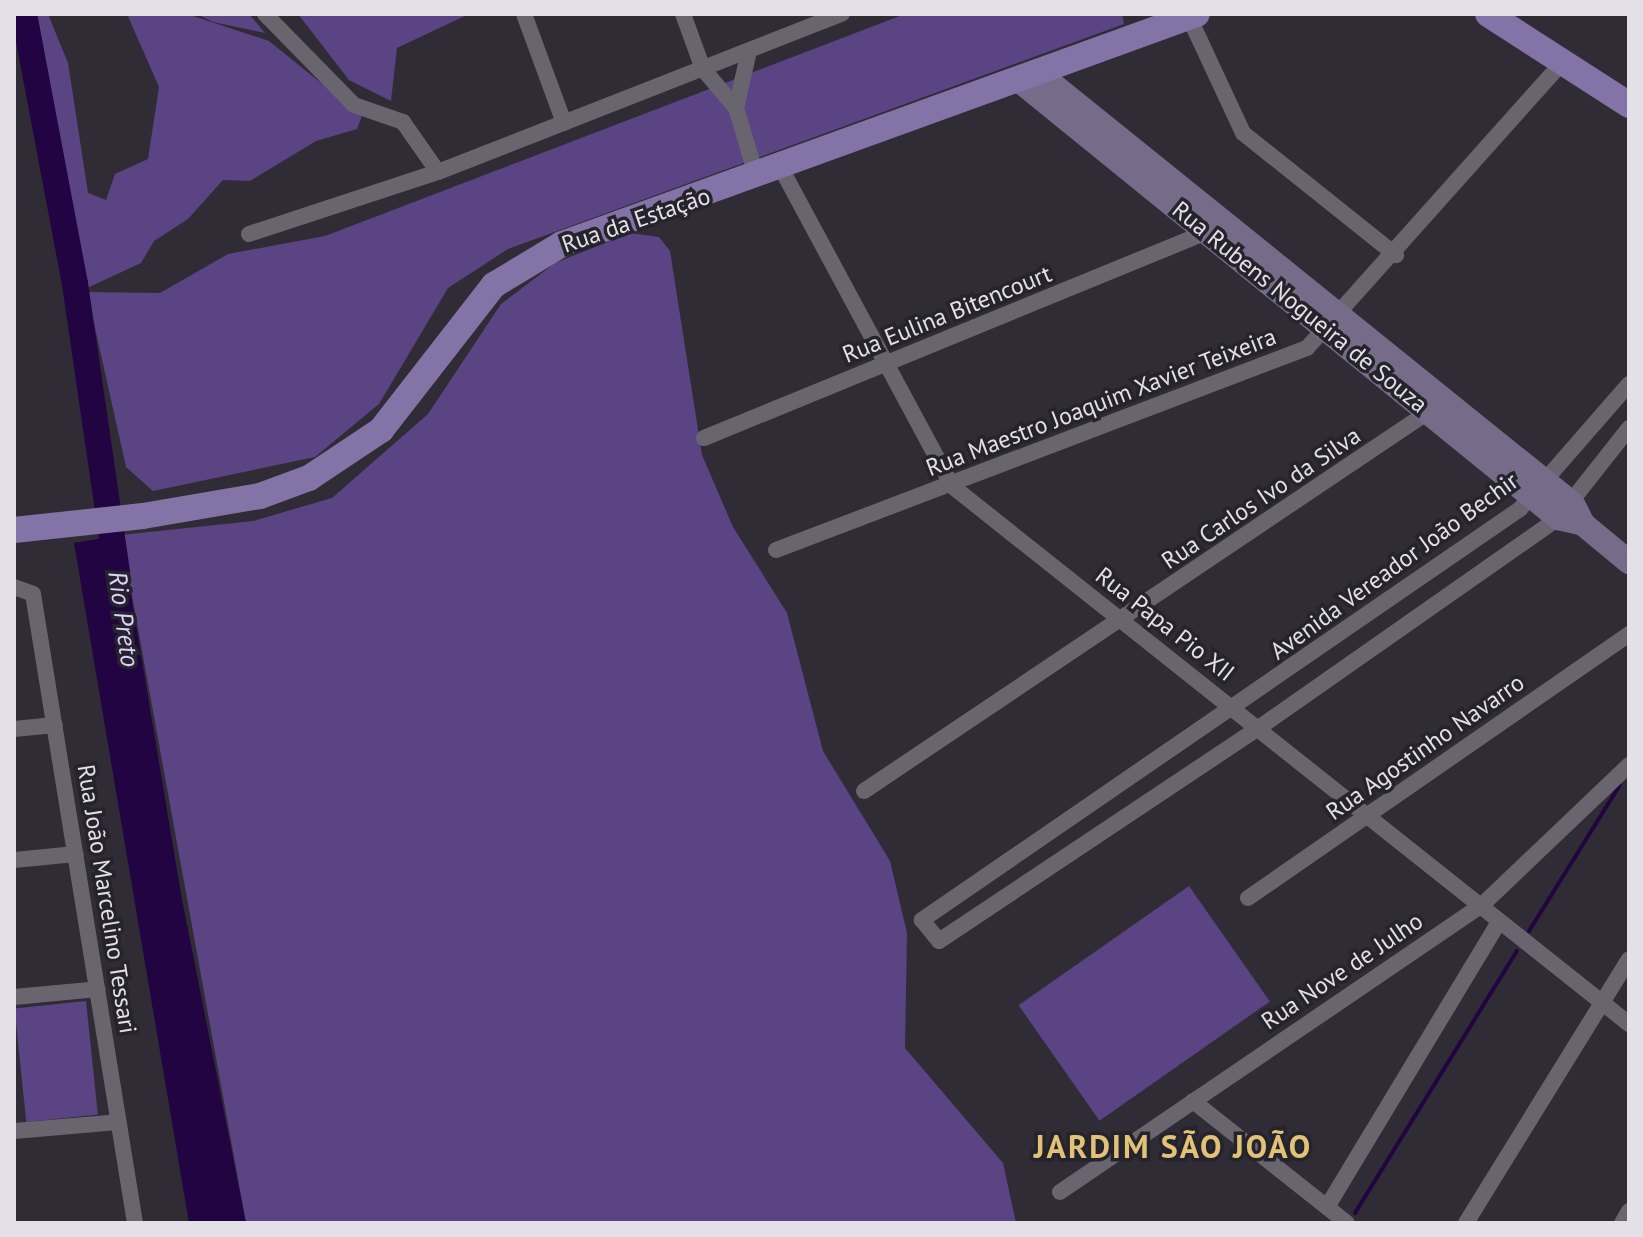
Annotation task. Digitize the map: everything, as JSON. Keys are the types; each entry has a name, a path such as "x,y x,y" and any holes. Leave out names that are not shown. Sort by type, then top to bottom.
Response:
{"main road":[{"path":"1490,15 1629,105"},
{"name":"Rua da Estação","path":"14,530 143,516 260,496 309,478 381,430 494,285 562,244 770,174 1193,16"}],"street":[{"path":"265,14 354,105 403,122 438,172"},
{"path":"524,14 564,123"},
{"path":"683,14 703,69 736,108"},
{"path":"249,234 438,172 842,14"},
{"path":"1193,16 1243,133 1396,255"},
{"path":"736,108 749,51"},
{"name":"Rua Maestro Joaquim Xavier Teixeira","path":"776,550 952,486 1307,348 1335,325 1563,62"},
{"name":"Rua Rubens Nogueira de Souza","path":"1031,79 1629,562"},
{"name":"Rua Papa Pio XII","path":"736,108 770,174 885,366 952,486 1260,727 1629,1024"},
{"name":"Rua Eulina Bitencourt","path":"704,438 1214,229"},
{"name":"Avenida Vereador João Bechir","path":"1260,727 939,941 922,920 1236,709 1540,491 1629,384"},
{"name":"Rua Carlos Ivo da Silva","path":"864,791 1122,621 1436,406"},
{"path":"1260,727 1571,515 1629,428"},
{"name":"Rua João Marcelino Tessari","path":"19,586 33,594 135,1223"},
{"name":"Rua Agostinho Navarro","path":"1248,898 1629,634"},
{"path":"14,729 55,725"},
{"name":"Rua Nove de Julho","path":"1060,1192 1482,905 1629,765"},
{"path":"14,860 76,854"},
{"path":"1327,1207 1499,922"},
{"path":"1466,1223 1629,959"},
{"path":"14,997 98,989"},
{"path":"1193,1101 1347,1223"},
{"path":"14,1131 118,1122"},
{"path":"1622,1223 1629,1211"}],"shaded area":[{"path":"34,14 48,14 68,63 88,193 106,200 115,174 148,159 159,87 127,14 187,14 269,41 362,116 357,129 316,141 250,181 223,180 188,219 154,241 141,263 87,288"},
{"path":"197,14 249,14 265,33 213,22"},
{"path":"298,14 469,14 397,48 391,101 349,80"},
{"path":"905,14 1122,14 1124,24 508,249 448,288 379,404 315,457 153,491 126,467 87,292 160,293 228,254 325,236"},
{"path":"630,233 659,237 670,251 702,455 733,527 787,613 823,751 890,861 907,933 905,1048 1003,1163 1016,1223 246,1223 121,535 253,521 332,498 428,414 501,304 555,263"},
{"path":"1189,886 1270,1002 1099,1121 1019,1005"},
{"path":"86,1001 98,1114 26,1122 14,1009"}],"water":[{"name":"Rio Preto","path":"121,535 181,894 246,1223 189,1223 74,543"}],"waterway":[{"name":"Rio Preto","path":"24,14 75,284 117,571"},
{"path":"1529,931 1620,785"},
{"path":"1355,1213 1517,951"}],"district":[{"name":"JARDIM SÃO JOÃO","path":"1173,1146"}]}
